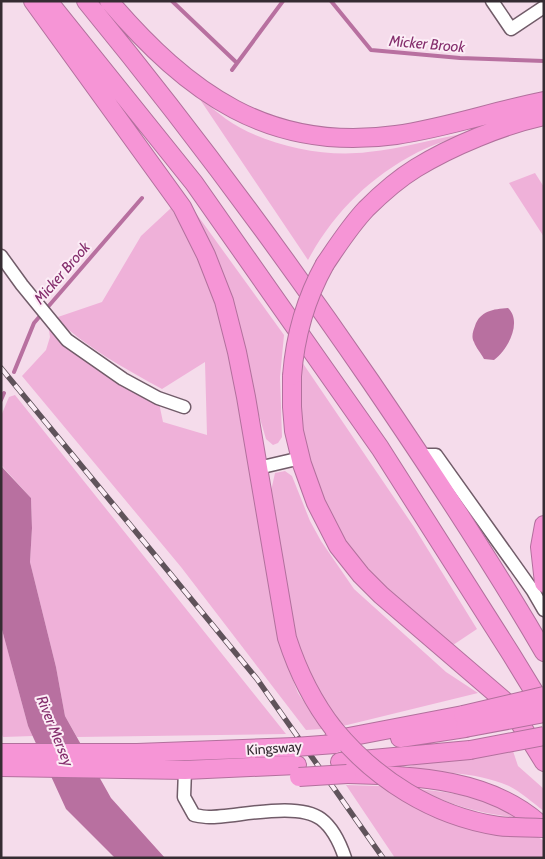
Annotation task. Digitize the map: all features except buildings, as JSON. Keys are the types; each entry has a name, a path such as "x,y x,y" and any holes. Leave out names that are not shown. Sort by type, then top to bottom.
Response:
{"highway":[{"path":"33,1 182,207 206,255 224,301 237,352 282,618 300,676 319,709 346,745 375,771 412,796 455,816 478,822 498,826 544,828"},
{"path":"48,1 194,183 364,425 512,654 544,708"},
{"path":"86,1 150,79 215,164 318,306 420,455 544,652"},
{"path":"109,1 170,66 193,84 241,113 284,130 302,134 348,138 396,135 448,125 492,112 544,101"},
{"path":"544,116 515,124 482,137 416,168 394,184 366,210 344,235 317,278 300,325 292,376 293,423 300,458 316,503 338,546 360,575 397,610 508,704 544,762"},
{"path":"544,525 540,547 544,583"},
{"path":"464,722 544,696"},
{"path":"464,722 544,713"},
{"name":"Kingsway","path":"1,767 137,761 334,742 384,740 464,722"},
{"name":"Kingsway","path":"1,753 137,761 187,769 298,771 344,768 470,750 544,736"},
{"path":"344,768 372,775 433,780 475,788 512,804 544,828"}],"lane":[{"path":"492,1 511,29 544,7"},
{"path":"1,256 67,340 123,379 158,398 184,407"},
{"path":"420,455 436,455 533,591 544,610"},
{"path":"258,468 300,458"},
{"path":"187,769 184,796 187,805 194,815 209,817 238,813 290,811 313,815 328,827 339,841 345,858"}],"shaded area":[{"path":"199,98 226,119 257,136 294,148 313,151 350,153 381,151 468,133 418,152 384,173 355,197 342,211 329,226 308,260"},
{"path":"535,173 544,187 544,237 509,183"},
{"path":"190,205 284,335 280,377 282,437 278,443 273,445 266,439 258,412 245,347"},
{"path":"171,208 190,243 206,280 231,355 281,650 298,693 322,729 306,730 181,567 22,376 46,350 50,337 48,323 64,344 86,361 159,403 163,422 207,435 205,362 162,389 93,348 55,318 102,302 141,236"},
{"path":"302,362 414,527 477,629 453,645 371,574 344,540 313,479 301,430 299,382"},
{"path":"15,395 286,734 77,737 65,716 56,667 30,562 31,498 1,465 1,416 9,397"},
{"path":"285,471 292,476 310,521 321,541 354,589 446,672 478,693 343,726 328,709 306,668 293,625 271,491 275,473"},
{"path":"1,626 28,726 33,736 3,737 1,733"},
{"path":"513,751 518,766 544,789 544,811 513,788 481,777 423,771 394,771 420,763"},
{"path":"346,785 380,786 414,807 435,816 520,836 538,837 544,841 544,858 395,858"},
{"path":"419,789 471,797 507,811 519,818 468,808 443,800"}],"water":[{"path":"508,308 514,321 512,336 499,356 494,360 484,359 473,338 477,321 488,312"},
{"name":"River Mersey","path":"1,466 31,498 30,562 56,667 65,716 111,798 165,858 115,858 66,809 28,726 1,626"}],"waterway":[{"path":"172,1 237,63"},
{"name":"Micker Brook","path":"232,70 283,1"},
{"name":"Micker Brook","path":"331,1 371,50 460,58 544,61"},
{"name":"Micker Brook","path":"14,372 34,323 142,198"},
{"name":"Micker Brook","path":"1,400 4,393"}],"railway":[{"path":"1,368 257,679 383,858"}]}
